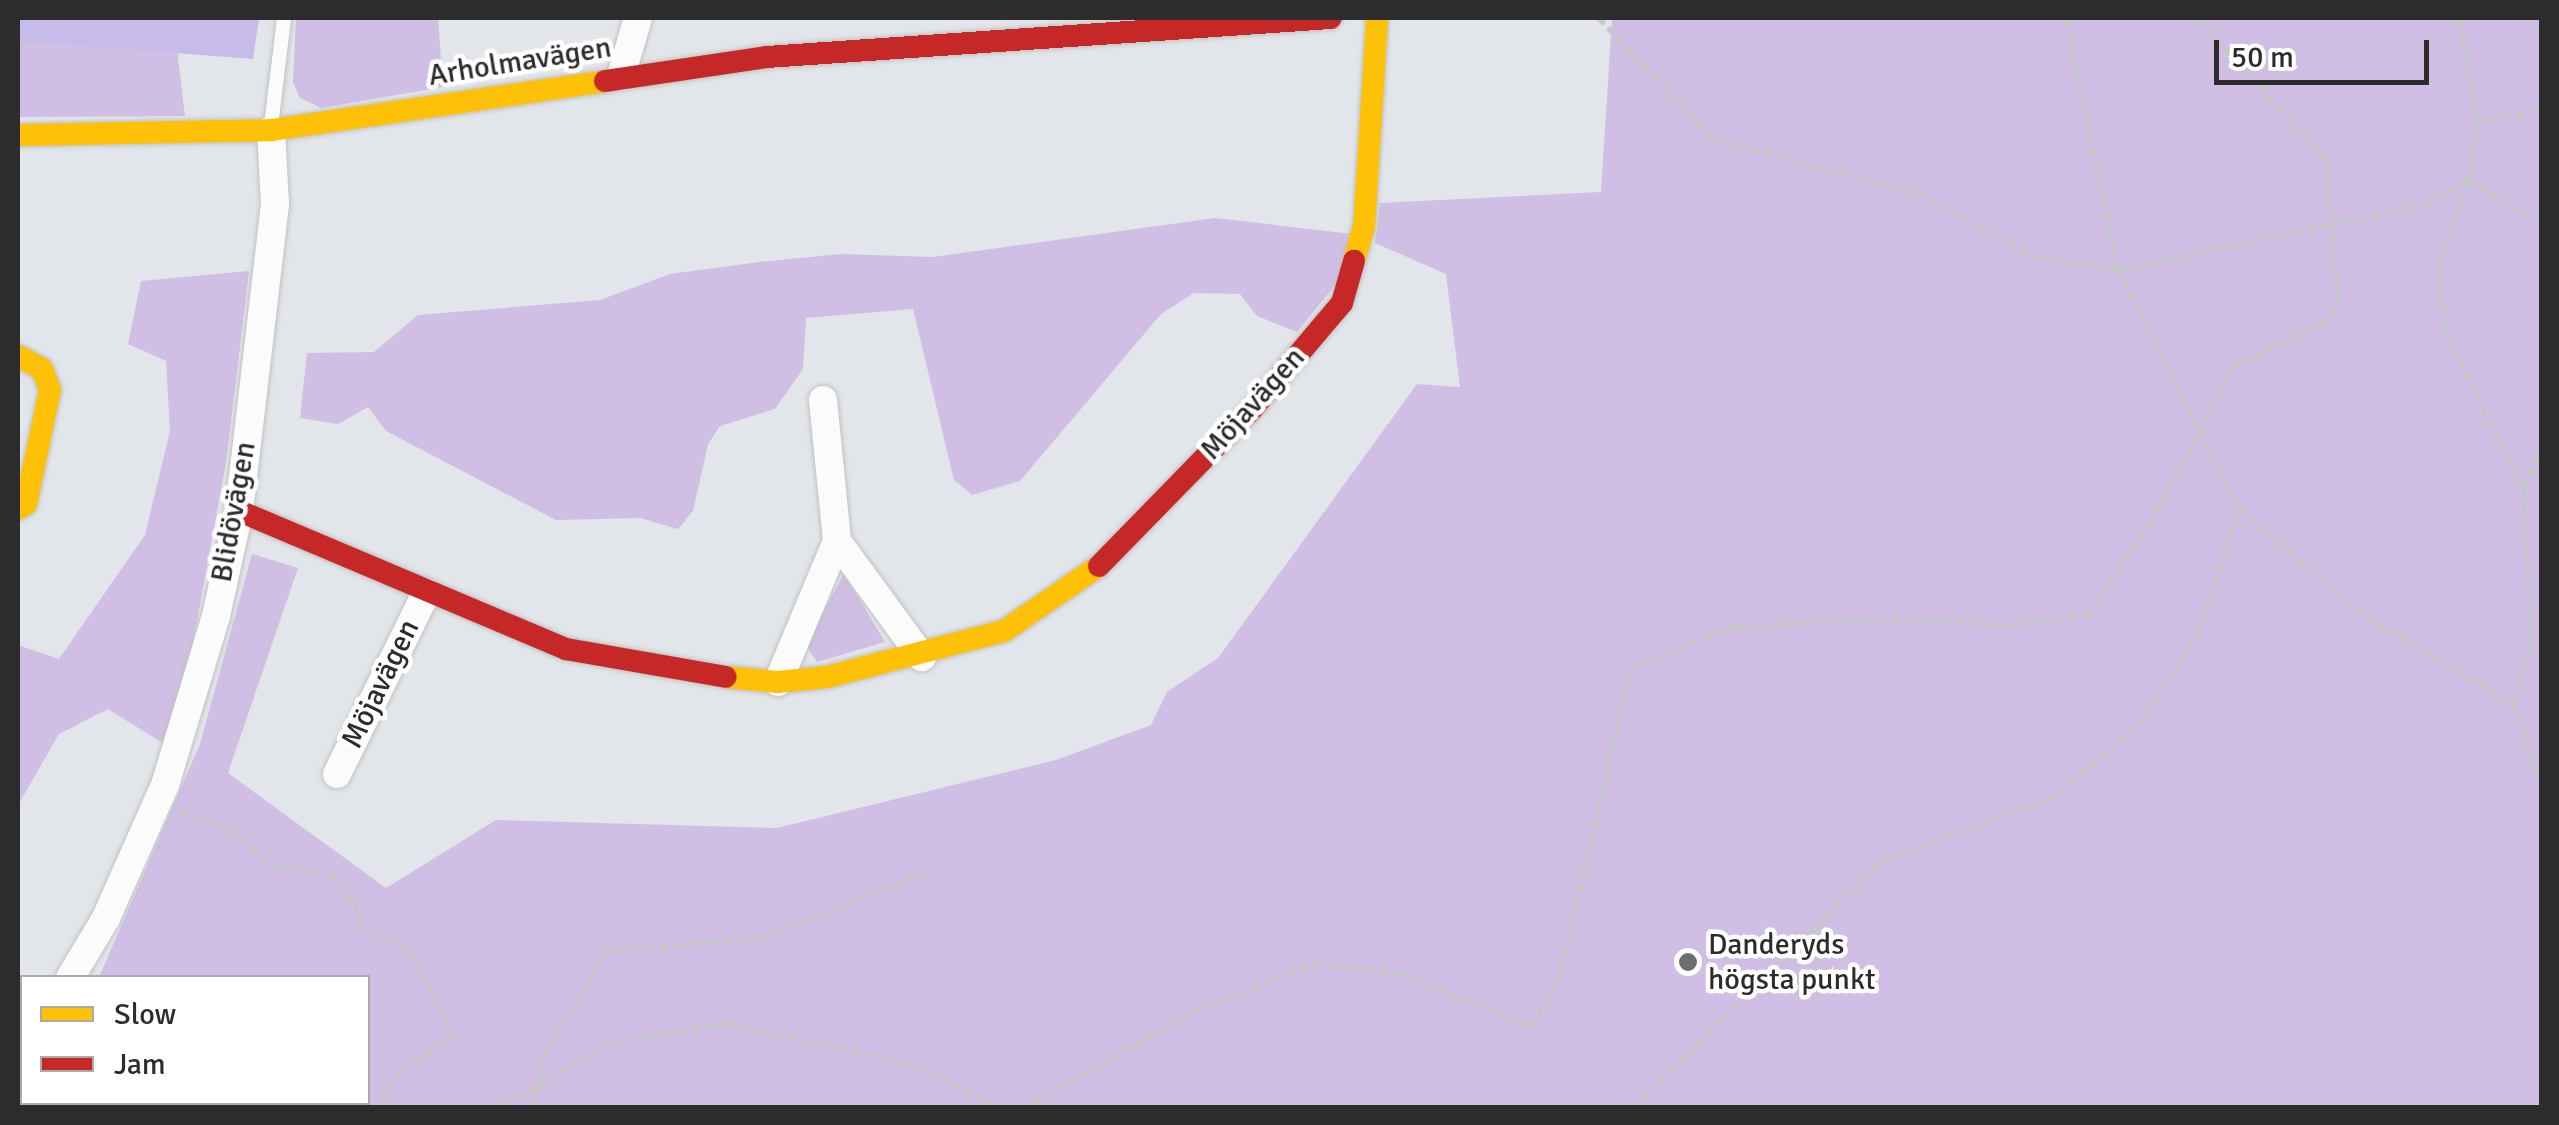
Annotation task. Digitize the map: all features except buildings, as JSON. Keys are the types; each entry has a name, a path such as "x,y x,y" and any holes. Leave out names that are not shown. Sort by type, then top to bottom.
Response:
{"street":[{"path":"621,76 638,18"},
{"name":"Arholmavägen","path":"18,135 271,130 767,57 1332,18"},
{"name":"Möjavägen","path":"239,511 566,649 678,672 778,682 922,657 1004,631 1087,578 1254,407 1342,303 1364,227 1376,18"},
{"name":"Blidövägen","path":"72,975 106,918 158,802 216,616 239,511 275,204 271,130"},
{"path":"18,356 42,368 50,390 26,504 18,509"},
{"path":"778,682 837,541 824,400"},
{"path":"837,541 922,657"},
{"name":"Möjavägen","path":"337,774 426,593"}],"lane":[{"name":"Blidövägen","path":"271,130 284,18"}],"path":[{"path":"1599,18 1714,139 1918,193 2034,256 2118,270 2427,204 2468,180"},
{"path":"2066,18 2118,270 2239,508 2367,617 2514,704"},
{"path":"1022,1108 1192,1013 1315,963 1402,974 1531,1026 1560,980 1631,668 1736,626 1904,618 2004,625 2088,615 2150,523 2232,368 2320,323 2340,306 2336,226 2326,160 2198,18"},
{"path":"2450,18 2461,21 2478,123 2468,180 2440,260 2442,306 2448,338 2524,491"},
{"path":"2478,123 2542,109"},
{"path":"2468,180 2542,223"},
{"path":"2542,444 2524,491 2531,645 2514,704 2542,786"},
{"path":"1632,1108 1884,860 2050,800 2139,724 2198,634 2239,508"},
{"path":"158,802 232,830 272,865 332,876 355,903 363,928 412,951 453,1038 402,1068 376,1108"},
{"path":"534,1108 542,1057 608,950 762,938 925,872"},
{"path":"490,1108 537,1087 602,1044 725,1024 920,1064 986,1102 1012,1108"}],"shaded area":[{"path":"18,18 150,18 175,32 185,116 18,117"},
{"path":"18,18 259,18 253,59 18,41"},
{"path":"296,18 438,18 443,87 321,108 300,98 293,82"},
{"path":"1612,18 2541,18 2541,1107 84,1108 83,1105 370,1105 370,975 100,975 200,744 252,554 298,568 228,773 386,888 496,820 777,828 1056,760 1151,725 1167,692 1218,658 1417,384 1460,387 1446,274 1375,243 1380,203 1601,192"},
{"path":"1215,218 1353,234 1336,284 1297,332 1257,316 1240,294 1194,293 1161,314 1020,481 972,495 954,480 913,309 806,318 803,369 775,409 720,426 708,444 693,511 678,529 640,518 556,520 386,431 368,407 338,424 300,418 307,353 374,352 418,315 600,300 670,274 760,262 841,254 932,257"},
{"path":"249,271 226,463 187,675 164,744 108,709 59,734 18,805 18,645 59,659 145,535 170,431 166,361 128,344 141,281"},
{"path":"844,574 885,642 817,662 805,644"}],"traffic: slow":[{"path":"1354,261 1364,227 1377,18"},
{"path":"18,135 271,130 605,81"},
{"path":"18,356 42,369 50,390 26,504 18,509"},
{"path":"726,677 778,682 827,677 1004,631 1099,566"}],"traffic: jam":[{"path":"605,81 767,57 1331,18"},
{"path":"1099,566 1254,407 1342,303 1354,261"},
{"path":"239,511 566,649 726,677"}],"place":[{"name":"Danderyds högsta punkt","path":"1688,962"}]}
